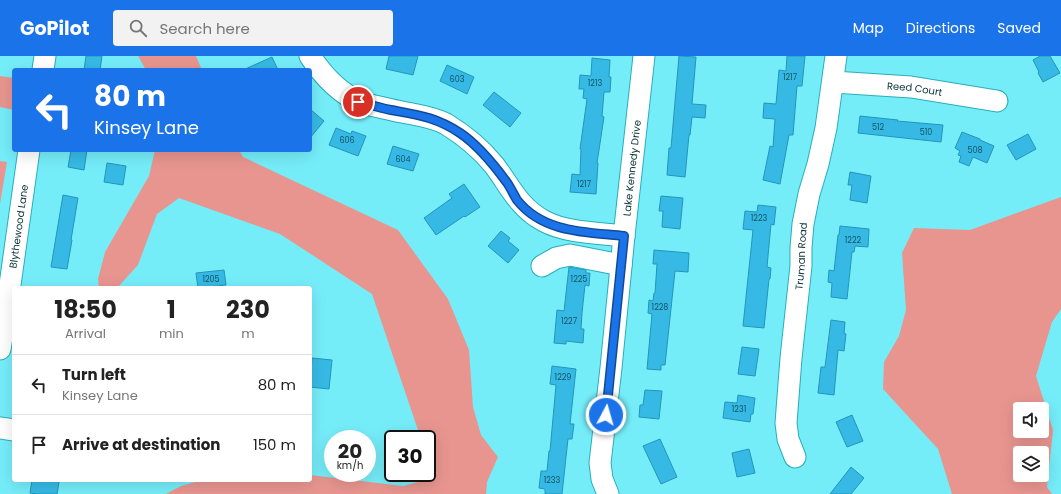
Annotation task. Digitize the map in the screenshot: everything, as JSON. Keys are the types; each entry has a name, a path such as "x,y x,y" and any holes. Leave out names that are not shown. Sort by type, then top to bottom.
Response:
{"street":[{"path":"43,68 45,56"},
{"path":"310,56 329,81 358,102 390,110 425,116 444,123 460,133 493,164 518,200 530,212 544,221 556,227 624,236"},
{"name":"Lake Kennedy Drive","path":"608,494 602,479 600,463 644,56"},
{"name":"Truman Road","path":"795,457 788,439 786,423 791,358 801,266 803,224 826,128 836,56"},
{"name":"Reed Court","path":"833,82 911,87 997,101"},
{"name":"Blythewood Lane","path":"0,349 29,152"},
{"path":"542,266 556,258 570,255 621,265"},
{"path":"0,428 12,430"}],"shaded area":[{"path":"138,56 196,56 201,68 145,68"},
{"path":"0,76 12,78 12,110 0,107"},
{"path":"155,152 240,152 243,157 398,230 448,299 469,350 473,407 481,435 498,457 487,482 486,494 166,494 181,486 196,482 312,482 312,475 324,477 324,482 369,482 403,486 418,482 436,482 436,430 418,430 372,294 280,234 179,198 157,214 138,265 119,286 99,286 98,279 105,252 149,176"},
{"path":"0,161 7,162 0,204"},
{"path":"1061,197 1061,309 1052,322 1036,376 1044,402 1013,402 1013,438 1049,438 1049,417 1053,430 1049,468 1049,446 1013,446 1013,482 1048,482 1047,487 1052,494 952,494 938,449 883,389 884,362 899,336 906,310 902,253 914,228 970,230"}],"building":[{"path":"86,56 102,56 100,68 84,68"},
{"path":"389,56 418,56 413,75 386,69"},
{"path":"679,56 696,57 692,104 706,105 705,118 692,117 685,177 667,175 669,148 671,148"},
{"path":"787,56 805,56 802,86 797,86 793,135 789,135 780,184 763,180 770,146 773,147 775,119 763,118 764,103 776,104 779,70 786,71"},
{"path":"1040,56 1050,56 1060,73 1043,82 1033,60"},
{"path":"272,57 277,68 247,68"},
{"path":"592,58 610,60 609,77 611,77 610,92 604,92 602,116 604,117 597,163 596,194 570,192 572,174 580,175 580,149 587,99 583,98 584,89 579,89 580,75 591,76"},
{"path":"447,65 474,77 467,94 440,81"},
{"path":"494,92 521,113 510,127 483,105"},
{"path":"312,111 324,121 312,136"},
{"path":"860,116 943,125 941,142 858,133"},
{"path":"336,128 351,134 352,131 366,136 358,156 329,145"},
{"path":"962,132 994,146 987,163 973,157 969,166 959,162 961,156 958,155 960,151 955,148"},
{"path":"1028,134 1036,149 1016,160 1007,145"},
{"path":"393,146 419,154 413,171 387,164"},
{"path":"71,152 87,152 84,170 68,167"},
{"path":"107,163 126,166 123,185 104,182"},
{"path":"850,172 871,176 867,203 850,200 852,185 848,185"},
{"path":"464,184 480,207 436,235 424,218 452,198 449,194"},
{"path":"63,195 78,198 67,269 51,267"},
{"path":"661,196 683,198 680,229 662,227 663,211 659,211"},
{"path":"758,205 776,207 774,225 771,224 767,267 771,268 764,328 743,326 753,230 743,229 745,211 757,212"},
{"path":"840,226 869,229 868,247 855,246 854,252 852,252 847,299 831,297 832,283 828,282 829,270 834,271"},
{"path":"501,231 510,238 508,241 519,250 508,263 488,246"},
{"path":"654,250 689,253 688,272 675,271 665,365 661,365 661,370 647,369 652,314 648,313 649,300 653,301 655,293 657,264 653,264"},
{"path":"569,267 586,270 586,273 590,273 589,286 585,285 582,313 581,329 584,329 583,343 566,341 566,344 554,343 557,310 564,311"},
{"path":"224,270 226,285 198,286 196,273"},
{"path":"831,320 845,322 844,333 846,334 844,351 838,350 834,395 818,393 821,367 825,367"},
{"path":"742,347 759,349 755,376 738,374"},
{"path":"312,358 332,360 329,389 312,387"},
{"path":"552,366 576,369 570,424 574,424 572,439 568,439 562,494 545,494 545,489 539,488 541,471 547,471 550,451 556,385 550,384"},
{"path":"645,390 662,391 659,419 639,417 640,405 643,405"},
{"path":"738,395 755,398 753,414 751,414 750,422 723,418 725,402 737,403"},
{"path":"852,415 863,441 847,447 836,422"},
{"path":"660,439 677,477 661,484 643,446"},
{"path":"749,449 755,473 737,477 732,453"},
{"path":"851,467 864,478 851,494 830,494"},
{"path":"32,482 59,482 57,494 30,493"}],"route":[{"path":"358,102 390,110 425,116 444,123 460,133 493,164 518,200 530,212 544,221 556,227 624,236 606,415"}]}
